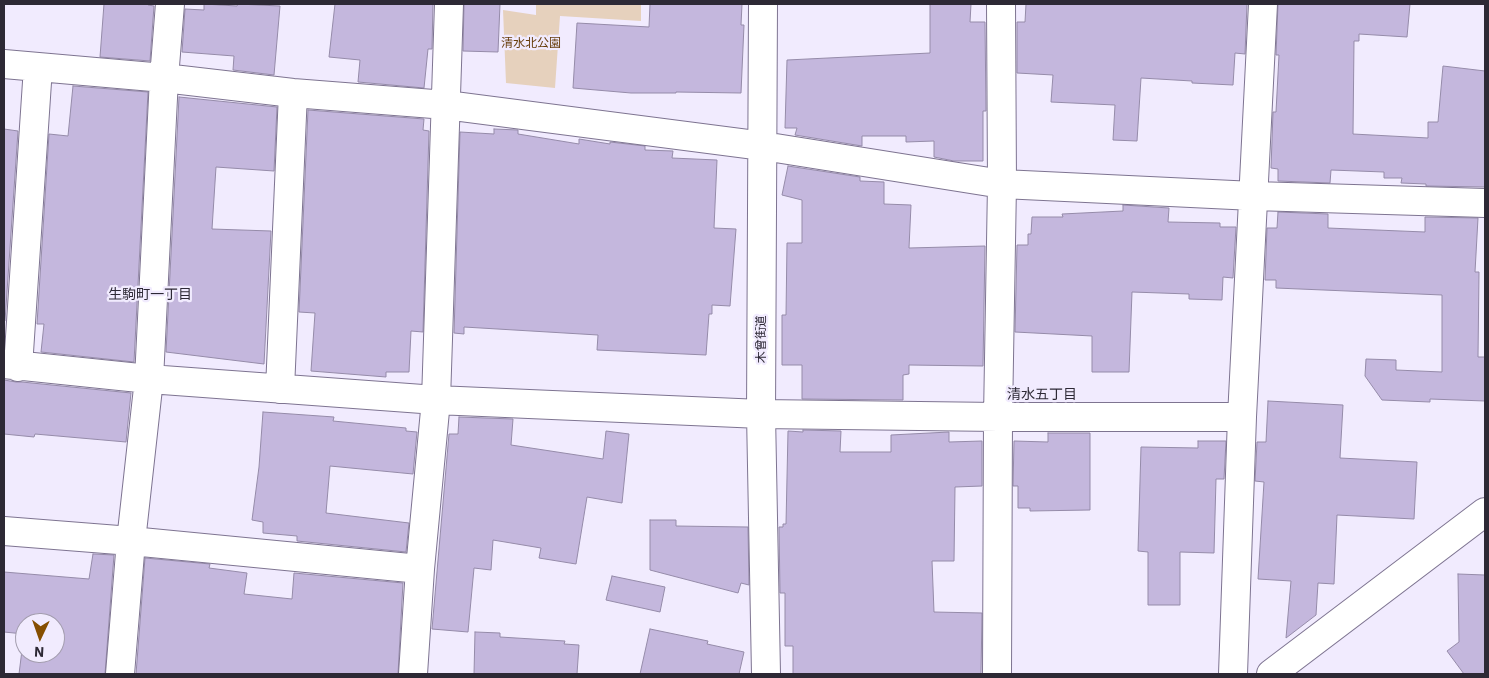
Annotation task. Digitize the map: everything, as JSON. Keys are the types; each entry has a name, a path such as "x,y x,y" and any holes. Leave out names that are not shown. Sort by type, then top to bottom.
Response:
{"street":[{"path":"120,674 131,541 149,379 164,78 170,4"},
{"path":"413,674 420,569 436,400 449,4"},
{"name":"木曾街道","path":"763,4 762,414 766,674"},
{"path":"997,674 998,418 1002,184 1001,4"},
{"path":"1233,674 1242,417 1263,4"},
{"path":"4,64 164,78 293,93 446,105 763,146 1002,184 1254,196 1485,203"},
{"path":"38,67 11,366 149,379 436,400 762,414 998,418 1242,417"},
{"path":"280,389 293,93"},
{"path":"1271,674 1485,512"},
{"path":"4,531 131,541 420,569"}],"green space":[{"name":"清水北公園","path":"536,4 641,4 641,21 560,16 555,88 506,83 503,10 536,15"}],"building":[{"path":"104,4 148,4 154,6 150,61 100,57"},
{"path":"204,4 280,6 274,75 233,70 234,56 182,52 185,9 204,10"},
{"path":"335,4 433,4 432,49 428,49 424,88 358,82 360,60 329,57"},
{"path":"464,4 500,4 498,52 463,51"},
{"path":"650,4 742,4 741,25 744,25 741,93 631,93 573,88 577,23 649,27"},
{"path":"930,4 971,4 970,22 985,22 986,111 983,111 983,161 954,161 934,157 934,141 906,142 906,136 862,136 862,146 795,135 797,128 785,128 787,60 930,53"},
{"path":"1026,4 1247,4 1245,54 1235,53 1233,85 1141,78 1137,141 1113,140 1115,105 1051,102 1053,75 1017,73 1017,22 1025,22"},
{"path":"1278,4 1410,4 1407,37 1359,34 1359,41 1354,41 1353,134 1428,138 1428,122 1438,122 1443,66 1485,71 1485,187 1426,186 1426,184 1401,183 1402,178 1384,178 1384,172 1331,170 1330,183 1278,181 1278,169 1271,168 1273,112 1276,112 1279,55 1276,55"},
{"path":"73,86 148,92 134,362 41,352 44,324 37,324 49,134 68,136"},
{"path":"179,97 277,107 274,171 216,167 212,229 271,231 264,364 166,352"},
{"path":"308,110 424,119 423,130 429,131 423,332 411,331 409,372 386,372 386,377 311,371 315,313 299,312"},
{"path":"4,129 18,131 5,321 4,320"},
{"path":"494,129 518,130 518,134 579,144 579,139 610,144 610,142 645,146 645,150 673,151 672,158 717,160 714,228 736,229 730,306 712,305 712,314 709,314 706,355 597,350 598,335 464,327 464,334 454,333 460,132 494,134"},
{"path":"788,166 860,177 860,181 884,182 884,204 911,205 909,248 985,246 983,366 909,365 909,374 903,375 903,400 802,399 802,365 782,365 782,315 786,315 787,243 802,243 802,200 782,195"},
{"path":"1123,205 1169,208 1168,222 1220,223 1220,227 1236,227 1233,278 1223,277 1222,300 1189,299 1189,294 1132,292 1129,372 1092,372 1092,336 1015,332 1017,245 1028,245 1028,234 1031,234 1032,217 1063,217 1062,214 1123,211"},
{"path":"1278,212 1328,214 1328,228 1425,232 1425,217 1478,218 1475,272 1479,272 1478,357 1485,357 1485,401 1430,399 1430,402 1382,400 1365,376 1366,359 1396,360 1396,370 1442,372 1442,295 1276,288 1276,280 1265,280 1267,228 1277,228"},
{"path":"4,380 131,393 126,442 35,434 34,437 4,434"},
{"path":"1268,401 1343,405 1340,458 1417,462 1414,519 1337,515 1334,584 1318,583 1316,615 1286,638 1291,581 1258,579 1264,482 1255,481 1257,442 1266,442"},
{"path":"263,412 334,417 333,421 406,428 406,431 417,432 413,474 330,466 326,513 409,523 406,552 297,541 297,536 263,533 263,522 252,520 259,467"},
{"path":"459,417 513,419 511,445 603,459 606,431 629,434 622,503 587,497 576,564 539,558 541,548 493,540 491,570 474,568 468,632 432,629 449,434 458,434"},
{"path":"803,430 841,431 840,452 891,452 891,435 949,432 949,442 982,441 982,486 955,487 954,561 932,561 934,612 982,613 981,674 793,674 793,646 785,646 785,593 780,593 779,527 783,527 783,524 786,524 788,431 803,432"},
{"path":"1048,433 1090,433 1090,510 1030,511 1030,508 1018,508 1018,486 1013,486 1014,441 1048,442"},
{"path":"1198,441 1226,441 1224,479 1216,479 1214,553 1180,552 1180,605 1148,605 1148,552 1138,551 1141,447 1198,448"},
{"path":"650,520 676,520 676,526 748,527 749,585 741,583 738,593 650,570"},
{"path":"93,554 114,555 105,674 19,674 20,663 65,663 65,613 15,613 15,633 4,632 4,572 89,579"},
{"path":"145,558 210,564 209,568 247,573 244,594 292,599 294,573 403,583 398,674 136,674"},
{"path":"1458,574 1485,575 1485,674 1464,674 1447,651 1459,642"},
{"path":"612,576 665,587 660,612 606,600"},
{"path":"650,629 708,641 707,644 744,652 739,674 640,674"},
{"path":"475,632 500,633 500,637 565,641 564,644 579,645 577,674 474,674"}],"district":[{"name":"生駒町一丁目","path":"150,295"},
{"name":"清水五丁目","path":"1042,395"}]}
